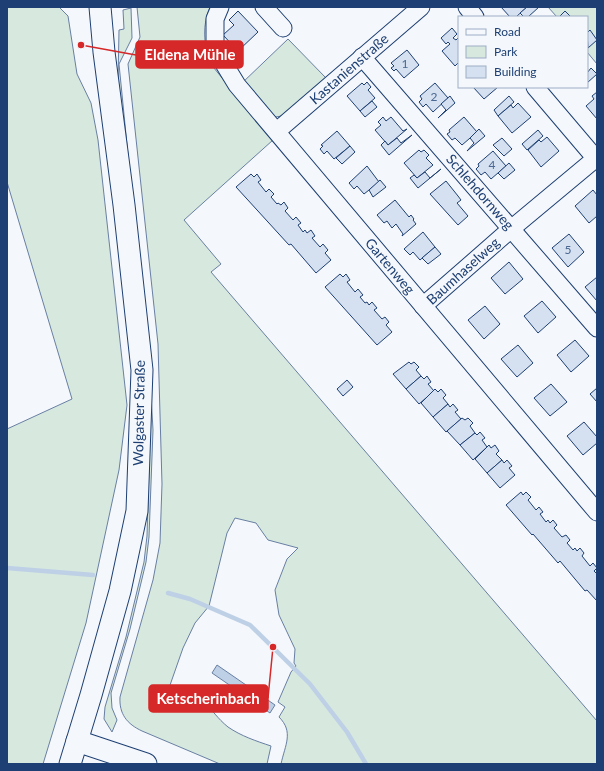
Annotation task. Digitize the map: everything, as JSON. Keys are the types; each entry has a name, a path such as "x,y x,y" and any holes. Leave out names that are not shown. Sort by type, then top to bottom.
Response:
{"main road":[{"name":"Wolgaster Straße","path":"70,764 120,591 137,511 141,378 125,213 104,52 100,7"},
{"path":"77,741 146,764"}],"street":[{"name":"Gartenweg","path":"220,7 215,19 215,50 237,85 597,512"},
{"path":"264,7 283,28"},
{"name":"Kastanienstraße","path":"277,131 421,7"},
{"path":"467,7 474,16"},
{"name":"Schlehdornweg","path":"362,57 597,328"},
{"path":"536,88 596,160"},
{"name":"Baumhaselweg","path":"423,306 511,229 596,160"}],"green space":[{"path":"7,7 59,7 68,16 77,74 91,103 98,140 127,405 119,470 86,623 43,764 7,764 7,429 72,399 7,182"},
{"path":"137,7 210,7 207,14 205,27 206,48 209,62 273,140 184,220 221,264 211,272 597,721 597,764 281,764 286,745 287,733 284,723 279,717 285,707 278,702 291,672 296,666 294,663 295,649 279,615 275,590 287,559 298,548 268,540 256,523 235,518 227,533 209,606 195,623 183,648 169,688 172,693 183,693 199,698 228,727 243,736 271,746 267,764 220,764 142,731 128,722 125,718 121,708 120,697 153,580 160,543 162,484 158,344 128,64 140,37"},
{"path":"548,7 597,7 597,64 588,53 588,16 556,16"},
{"path":"131,8 132,38 119,64 150,377 153,430 149,537 146,562 130,629 111,693 112,708 117,720 112,732 104,719 105,707 126,637 144,562 147,536 150,431 118,82 119,30 124,29 123,10"},
{"path":"288,39 326,78 282,116 275,117 241,84"}],"water":[{"path":"217,665 275,705 270,713 212,673"}],"building":[{"path":"501,7 527,7 517,16 509,16"},
{"path":"527,7 539,7 529,16 523,16 520,13"},
{"path":"238,11 258,32 238,51 223,35 234,25 229,20"},
{"path":"565,11 570,16 560,16"},
{"path":"452,28 457,34 453,38 456,40 458,38 458,63 455,66 442,51 450,44 448,42 446,44 441,38"},
{"path":"590,30 597,40 588,48 588,32"},
{"path":"407,50 419,65 404,78 396,69 394,71 391,68 394,66 391,63"},
{"path":"591,68 597,74 588,82 588,72"},
{"path":"367,82 371,87 368,90 375,98 360,111 347,96 362,83 364,85"},
{"path":"435,83 448,98 433,112 426,104 423,107 419,102 422,99 420,96"},
{"path":"474,88 497,88 484,99"},
{"path":"597,92 597,119 586,106 594,99 592,96"},
{"path":"450,96 455,103 438,118 446,110 441,104"},
{"path":"509,96 514,102 498,116 494,110"},
{"path":"372,101 377,107 365,117 360,111"},
{"path":"518,103 531,117 512,133 498,116 511,105 513,108"},
{"path":"383,117 386,121 391,117 403,131 407,129 388,145 375,130 381,125 378,122"},
{"path":"464,117 477,132 462,145 455,138 452,140 447,134 450,132 449,130"},
{"path":"479,129 485,136 467,151 474,143 470,138"},
{"path":"538,130 543,136 527,150 522,144"},
{"path":"337,131 350,146 334,159 327,151 324,154 320,149 323,146 321,145"},
{"path":"412,135 389,155 381,145 385,141 388,145 397,138 401,143"},
{"path":"547,137 559,151 541,167 528,150 539,140 541,142"},
{"path":"502,138 512,149 504,156 493,145"},
{"path":"350,146 355,152 342,164 336,158"},
{"path":"419,150 421,152 424,150 429,155 426,158 433,165 417,178 404,163"},
{"path":"493,151 506,166 491,179 485,172 481,175 476,169 479,166 478,164"},
{"path":"509,163 515,170 504,179 498,173"},
{"path":"367,166 379,182 364,194 357,186 354,189 349,183"},
{"path":"441,169 418,188 410,178 414,175 417,178 425,172 430,178"},
{"path":"251,174 254,177 257,174 261,180 258,182 266,192 269,189 274,194 271,197 277,204 278,203 281,205 284,202 288,208 285,211 293,220 296,217 301,223 298,225 303,232 305,230 307,233 311,230 315,236 312,238 320,247 323,244 328,250 325,253 331,260 316,273 291,244 289,245 236,187"},
{"path":"380,180 386,187 373,197 369,190"},
{"path":"446,181 461,200 457,203 468,216 458,225 430,194"},
{"path":"593,190 597,195 597,216 589,223 575,206"},
{"path":"395,200 409,217 411,215 416,224 402,236 403,234 396,224 392,228 387,221 384,223 377,215"},
{"path":"423,232 435,247 420,260 413,252 410,255 404,249"},
{"path":"569,234 584,252 568,267 552,248"},
{"path":"435,247 441,254 428,264 422,258"},
{"path":"509,262 523,279 505,294 491,278"},
{"path":"340,274 343,277 346,274 350,280 347,282 355,292 358,289 363,295 360,297 365,303 367,302 369,305 372,302 377,308 374,310 382,319 385,317 389,322 386,325 392,332 377,345 325,287"},
{"path":"597,277 597,301 585,287"},
{"path":"542,301 556,317 538,333 524,316"},
{"path":"485,306 500,324 484,339 468,320"},
{"path":"575,340 589,356 571,372 557,355"},
{"path":"518,345 533,363 517,377 501,359"},
{"path":"409,362 411,364 414,362 419,367 416,370 421,376 406,389 393,374"},
{"path":"421,376 424,379 427,376 431,382 428,384 434,391 419,404 406,389"},
{"path":"347,380 353,387 343,396 337,389"},
{"path":"551,384 567,402 550,416 534,398"},
{"path":"597,388 597,402 590,394"},
{"path":"435,389 438,392 441,389 446,395 443,398 448,404 433,417 421,403"},
{"path":"448,404 450,407 453,404 458,410 455,412 461,419 446,432 433,417"},
{"path":"462,418 465,420 468,418 473,423 470,426 475,433 460,445 447,431"},
{"path":"584,422 597,437 597,443 583,455 567,436"},
{"path":"480,432 485,438 482,440 487,447 473,460 460,445 475,433 477,435"},
{"path":"489,445 491,448 495,445 499,451 496,454 502,460 487,473 475,459"},
{"path":"502,460 504,463 507,460 512,466 509,468 515,475 500,488 487,473"},
{"path":"521,492 523,495 526,492 531,497 528,500 536,510 539,507 543,512 540,514 546,522 548,520 550,523 553,520 557,525 554,528 562,537 566,535 570,540 567,543 573,550 575,548 577,551 580,548 584,553 582,556 590,566 593,563 597,568 594,571 597,574 597,601 587,590 585,591 560,561 558,563 506,505"}],"waterway":[{"path":"7,568 93,575"},
{"path":"168,593 190,599 250,625 310,684 347,732 366,764"}],"place":[{"name":"Eldena Mühle","path":"81,45"},
{"name":"Ketscherinbach","path":"273,647"}]}
